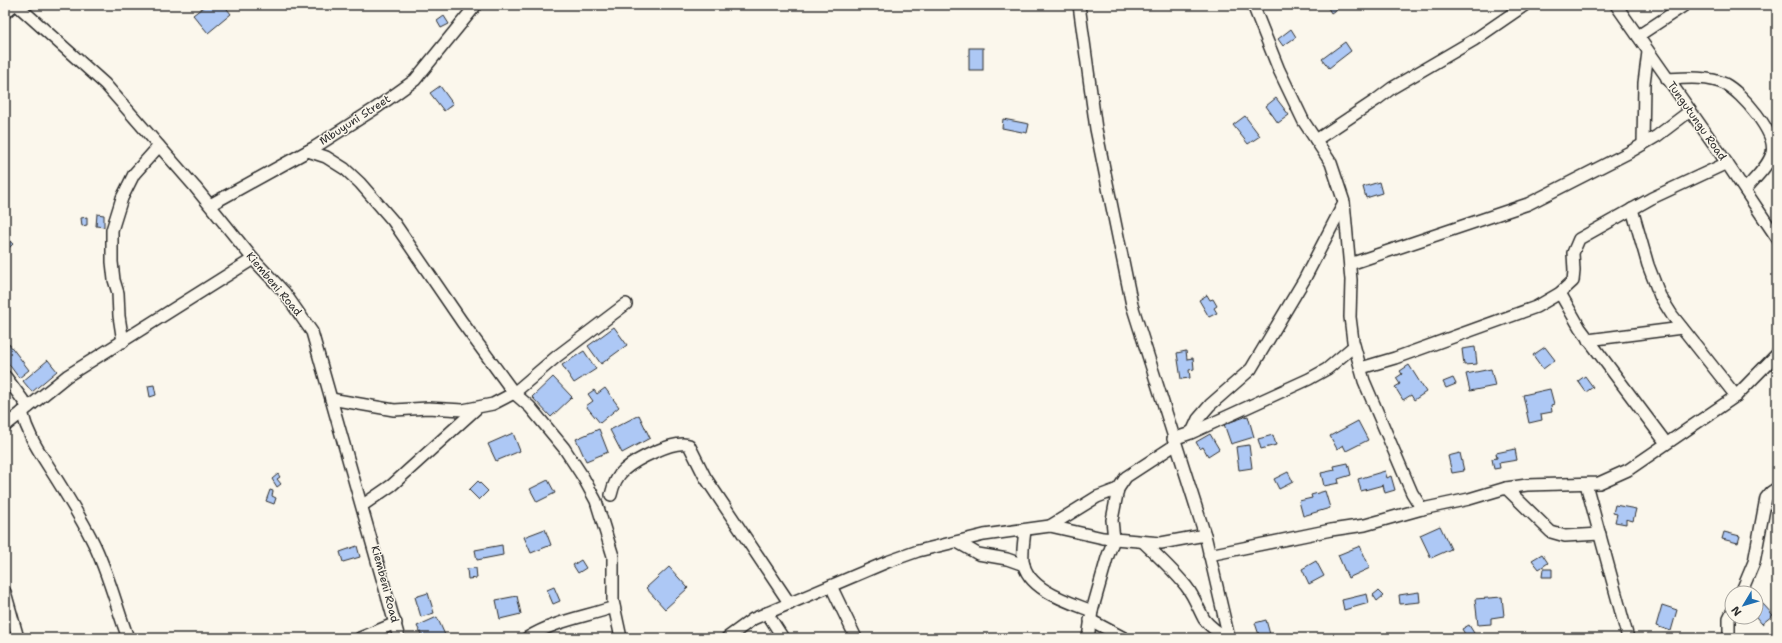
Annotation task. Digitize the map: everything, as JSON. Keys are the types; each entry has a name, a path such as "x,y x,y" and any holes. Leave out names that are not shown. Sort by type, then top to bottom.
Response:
{"street":[{"path":"5,14 16,5"},
{"name":"Kiembeni Road","path":"16,5 105,84 210,205 252,259 284,292 312,332 396,623 399,638"},
{"name":"Mbuyuni Street","path":"210,205 308,151 376,108 415,80 476,5"},
{"path":"1080,5 1096,129 1132,305 1174,442 1205,535 1229,638"},
{"path":"1253,5 1279,70 1304,122 1331,163 1344,202 1351,280 1350,317 1354,346 1364,381 1402,472 1412,494 1422,509"},
{"path":"1316,140 1392,88 1474,40 1525,5"},
{"name":"Tungutungu Road","path":"1616,5 1727,163 1777,238"},
{"path":"1638,36 1685,5"},
{"path":"1643,144 1644,83 1648,52"},
{"path":"1667,79 1696,78 1725,84 1751,106 1771,139 1772,152 1767,163 1745,190"},
{"path":"1350,264 1528,204 1643,144 1690,111"},
{"path":"123,342 119,316 118,293 114,280 112,262 112,230 122,198 134,174 159,146"},
{"path":"308,151 326,157 345,169 360,183 393,221 462,322 514,393 530,407 564,448 596,501 613,556 614,607 621,638"},
{"path":"1360,368 1395,358 1536,307 1560,293 1573,281 1574,271 1572,253 1579,239 1632,209 1727,163"},
{"path":"1188,434 1193,430 1198,419 1210,405 1251,369 1304,280 1344,202"},
{"path":"1632,209 1646,258 1660,296 1672,315 1736,396"},
{"path":"5,426 67,376 252,259"},
{"path":"1560,293 1588,340 1666,444"},
{"path":"331,399 394,410 428,408 463,410 493,404 514,393 556,357 626,304"},
{"path":"1588,340 1682,328"},
{"path":"1088,638 1091,615 1114,539 1112,520 1118,489 1126,477 1174,442 1188,434 1309,380 1328,369 1354,346"},
{"path":"1210,555 1331,530 1365,525 1422,509 1469,499 1506,488 1527,485 1599,483 1628,470 1736,396 1777,354"},
{"path":"5,376 25,410 26,429 35,446 92,540 106,572 128,638"},
{"path":"362,505 392,486 477,407"},
{"path":"611,494 613,486 624,470 647,456 674,444 684,443 689,445 705,477 790,604"},
{"path":"1586,484 1628,638"},
{"path":"1506,488 1551,532 1565,536 1600,534"},
{"path":"1744,585 1754,562 1760,538 1766,498 1777,488"},
{"path":"1050,526 1097,497 1118,489"},
{"path":"727,638 753,619 918,551 984,535 1050,526 1114,539 1143,542 1161,543 1205,535"},
{"path":"1025,530 1024,565 1032,580 1043,588 1091,615 1124,638"},
{"path":"957,542 978,554 1007,559 1024,565"},
{"path":"1143,542 1165,562 1186,587 1197,602 1204,619 1215,630 1229,638"},
{"path":"831,586 856,638"},
{"path":"5,592 18,638"},
{"path":"527,638 550,626 592,615 614,607"},
{"path":"767,613 783,638"},
{"path":"360,638 396,623"},
{"path":"1729,625 1729,638"}],"building":[{"path":"206,5 224,5 231,14 208,33 193,15"},
{"path":"1332,5 1343,5 1331,13 1328,8"},
{"path":"444,16 449,24 441,28 437,21"},
{"path":"1291,29 1296,37 1283,46 1278,39"},
{"path":"1345,42 1351,51 1329,68 1322,59"},
{"path":"969,48 983,48 983,70 969,70"},
{"path":"440,86 453,104 444,111 430,93"},
{"path":"1276,98 1289,115 1278,123 1266,106"},
{"path":"1245,116 1260,136 1248,144 1233,125"},
{"path":"1003,119 1029,124 1027,133 1002,128"},
{"path":"1379,182 1382,193 1366,198 1363,187"},
{"path":"97,214 104,215 104,227 96,226"},
{"path":"87,217 87,225 82,226 81,218"},
{"path":"5,237 13,244 8,249 5,246"},
{"path":"1207,295 1210,300 1213,299 1217,306 1214,308 1217,313 1209,317 1199,300"},
{"path":"614,327 627,345 601,364 588,346"},
{"path":"9,344 29,370 19,378 5,359 5,346"},
{"path":"1475,347 1477,364 1464,365 1462,349"},
{"path":"1545,347 1555,360 1543,369 1533,355"},
{"path":"584,351 596,369 574,383 562,365"},
{"path":"1186,351 1187,359 1193,358 1194,369 1189,370 1190,378 1181,379 1177,353"},
{"path":"48,360 57,371 32,392 23,381"},
{"path":"1409,365 1426,392 1414,400 1411,395 1403,400 1395,387 1400,384 1396,378 1402,374 1400,371"},
{"path":"1491,369 1495,386 1470,391 1466,374"},
{"path":"1585,376 1593,387 1586,392 1578,381"},
{"path":"553,377 572,397 551,417 532,397"},
{"path":"1453,378 1456,384 1446,388 1443,382"},
{"path":"154,385 156,395 150,397 148,386"},
{"path":"605,388 619,407 600,423 586,406 593,401 588,394 594,390 597,394"},
{"path":"1550,389 1554,404 1551,405 1552,412 1541,414 1542,420 1529,423 1523,395"},
{"path":"639,415 650,438 622,453 610,430"},
{"path":"1248,416 1254,437 1231,444 1224,424"},
{"path":"1358,421 1368,440 1346,451 1343,445 1337,449 1330,436"},
{"path":"599,429 608,452 586,461 576,439"},
{"path":"513,433 520,451 496,461 488,444"},
{"path":"1210,434 1219,449 1208,456 1203,447 1200,449 1196,442"},
{"path":"1273,435 1276,445 1261,449 1258,439"},
{"path":"1249,445 1252,468 1239,470 1236,447"},
{"path":"1515,449 1517,460 1499,463 1500,468 1494,469 1492,459 1497,458 1496,453"},
{"path":"1460,453 1464,471 1452,473 1448,456"},
{"path":"1348,463 1351,475 1338,479 1339,483 1324,486 1321,473 1335,470 1334,466"},
{"path":"1385,471 1387,478 1391,476 1395,490 1385,493 1383,485 1361,491 1358,479"},
{"path":"1288,472 1293,482 1279,489 1274,479"},
{"path":"278,474 280,477 277,479 281,484 277,487 272,479"},
{"path":"548,480 555,493 537,502 530,489"},
{"path":"478,481 488,491 479,500 469,490"},
{"path":"270,490 273,491 272,496 276,498 274,504 266,501"},
{"path":"1325,491 1330,508 1303,516 1299,501 1312,498 1311,495"},
{"path":"1615,505 1636,509 1633,521 1626,519 1626,524 1615,522 1617,514 1613,513"},
{"path":"1440,526 1451,549 1431,558 1420,535"},
{"path":"545,529 551,545 531,553 524,537"},
{"path":"1724,532 1740,536 1738,543 1722,539"},
{"path":"502,545 503,555 477,560 475,550"},
{"path":"357,546 360,557 343,562 340,552"},
{"path":"1360,546 1370,568 1348,578 1338,555"},
{"path":"1542,554 1548,563 1539,569 1532,560"},
{"path":"581,560 586,568 578,573 573,565"},
{"path":"1316,561 1324,576 1309,584 1302,569"},
{"path":"669,567 688,588 665,609 646,588"},
{"path":"476,568 477,578 468,579 467,569"},
{"path":"1543,569 1552,569 1552,577 1542,577"},
{"path":"554,587 560,601 553,604 547,590"},
{"path":"1378,591 1383,596 1377,601 1373,595"},
{"path":"1419,592 1420,602 1400,604 1399,595"},
{"path":"428,593 434,613 421,617 415,597"},
{"path":"1367,594 1369,603 1344,610 1342,600"},
{"path":"517,596 521,614 500,619 496,600"},
{"path":"1502,597 1504,616 1491,618 1491,624 1478,625 1475,599"},
{"path":"1662,605 1677,610 1671,631 1656,626"},
{"path":"1764,605 1773,615 1764,622"},
{"path":"437,617 445,635 439,638 423,638 417,626"},
{"path":"1266,620 1271,638 1260,638 1255,623"},
{"path":"1469,625 1477,638 1467,638 1462,629"}]}
